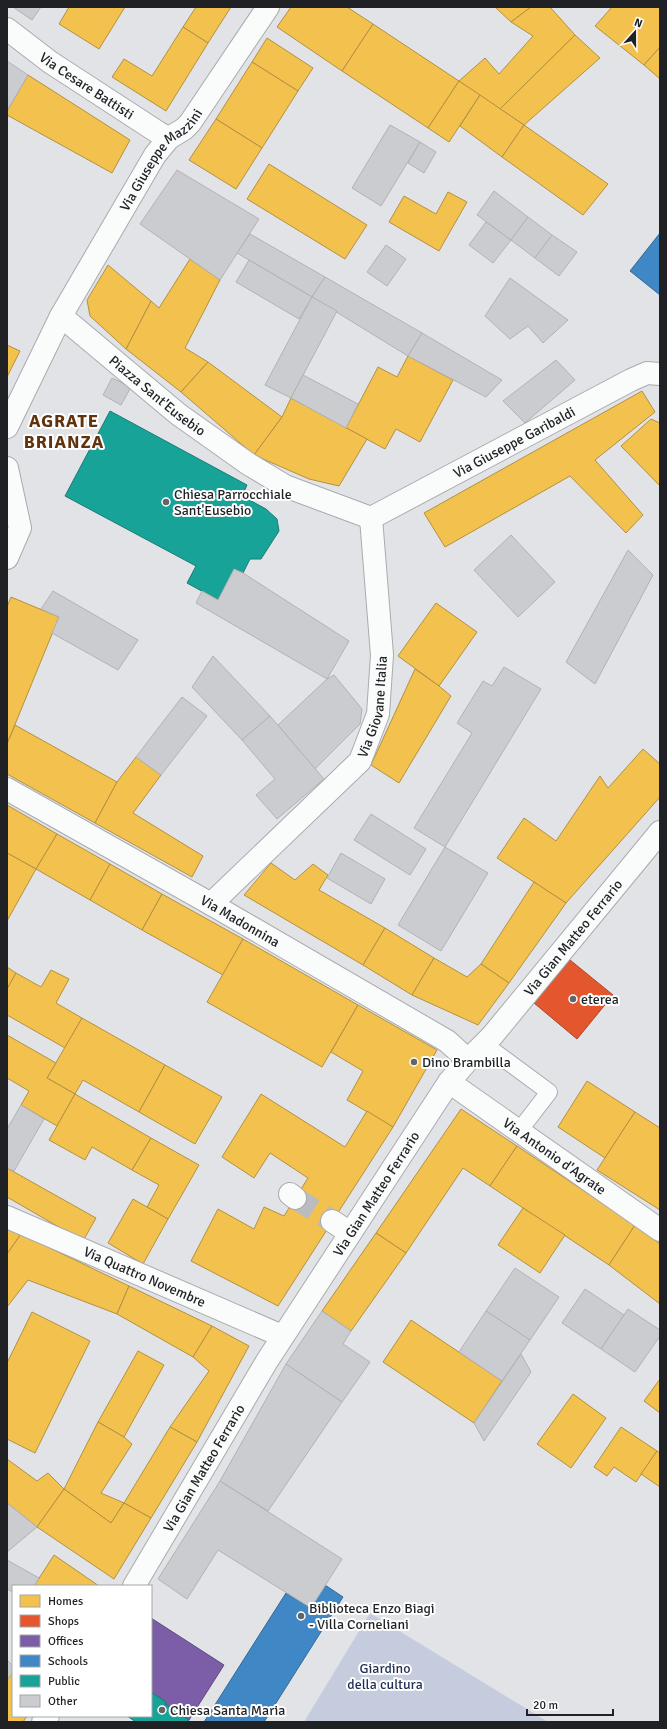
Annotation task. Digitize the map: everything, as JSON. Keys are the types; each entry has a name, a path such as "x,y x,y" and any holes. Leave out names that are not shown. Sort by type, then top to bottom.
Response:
{"street":[{"name":"Via Giuseppe Mazzini","path":"61,316 155,155 169,138 184,129 190,123 268,7"},
{"name":"Via Cesare Battisti","path":"7,29 50,62 152,129 169,138"},
{"path":"7,427 61,316"},
{"name":"Piazza Sant'Eusebio","path":"61,316 178,414 247,463 285,486 371,518"},
{"name":"Via Giuseppe Garibaldi","path":"371,518 631,380 647,373 660,374"},
{"path":"7,468 14,512 7,558"},
{"name":"Via Giovane Italia","path":"211,904 360,761 378,714 382,655 371,518"},
{"name":"Via Madonnina","path":"7,789 211,904 447,1041 468,1060"},
{"name":"Via Gian Matteo Ferrario","path":"135,1585 282,1336 341,1227 449,1082 484,1044 660,832"},
{"name":"Via Antonio d'Agrate","path":"449,1082 660,1230"},
{"name":"Via Quattro Novembre","path":"7,1217 282,1336"}],"lane":[{"path":"484,1044 549,1092 519,1131"}],"green space":[{"name":"Giardino della cultura","path":"370,1613 548,1722 304,1722"}],"building: Homes":[{"path":"69,7 125,7 99,49 59,24"},
{"path":"196,7 231,7 208,43 183,27"},
{"path":"291,7 347,7 373,24 342,71 277,27"},
{"path":"495,7 531,7 511,22"},
{"path":"531,7 550,7 575,35 500,109 459,81 485,58 499,74 533,36 511,22"},
{"path":"612,7 660,7 660,47 644,65 595,26"},
{"path":"373,24 459,81 428,128 342,71"},
{"path":"183,27 208,43 166,111 112,77 124,59 152,76"},
{"path":"575,35 600,58 524,125 500,109"},
{"path":"267,38 313,68 298,91 252,62"},
{"path":"660,47 660,79 644,65"},
{"path":"252,62 298,91 262,148 216,119"},
{"path":"28,75 130,140 112,173 7,115 7,111"},
{"path":"459,81 480,95 449,142 428,128"},
{"path":"480,95 524,125 502,157 460,126"},
{"path":"216,119 262,148 236,189 189,160"},
{"path":"524,125 608,184 583,215 502,157"},
{"path":"269,164 367,225 345,259 247,199"},
{"path":"448,192 467,202 439,251 389,222 404,196 436,214"},
{"path":"190,259 220,280 185,348 208,362 181,392 126,349 151,301 159,308"},
{"path":"108,265 151,301 126,349 90,316 87,300"},
{"path":"7,345 20,351 7,377"},
{"path":"408,356 453,380 420,442 396,429 385,449 346,428 378,367 397,377"},
{"path":"208,362 282,417 254,455 181,392"},
{"path":"642,391 655,412 595,460 643,515 626,533 570,476 445,547 424,513"},
{"path":"291,398 367,439 339,486 309,479 254,455 282,417"},
{"path":"651,419 660,423 660,486 621,446"},
{"path":"11,597 59,617 7,744 7,607"},
{"path":"436,603 477,632 439,686 398,656"},
{"path":"415,669 451,696 399,783 371,765"},
{"path":"15,725 117,782 95,823 7,774 7,744"},
{"path":"643,749 660,764 660,797 566,903 497,858 524,818 556,841 600,776 608,788"},
{"path":"136,757 161,775 133,813 203,856 192,877 95,823 117,782"},
{"path":"7,805 57,834 36,869 7,853"},
{"path":"57,834 110,864 90,900 36,869"},
{"path":"7,853 36,869 7,921"},
{"path":"271,863 295,880 313,864 328,875 319,890 385,928 363,965 244,895"},
{"path":"110,864 162,894 142,930 90,900"},
{"path":"534,882 566,903 509,983 481,964"},
{"path":"162,894 243,939 223,975 142,930"},
{"path":"385,928 434,958 412,995 363,965"},
{"path":"243,939 358,1005 322,1067 207,1002"},
{"path":"434,958 467,977 481,964 509,983 478,1025 412,995"},
{"path":"7,967 16,973 7,989"},
{"path":"51,970 69,979 56,1003 82,1018 65,1048 7,1015 7,989 16,973 41,987"},
{"path":"358,1005 437,1050 393,1127 347,1100 363,1071 331,1052"},
{"path":"82,1018 165,1065 139,1112 83,1080 75,1094 47,1078"},
{"path":"7,1035 56,1063 47,1078 75,1094 57,1126 21,1105 29,1091 7,1078"},
{"path":"165,1065 222,1097 195,1144 139,1112"},
{"path":"587,1081 635,1112 605,1158 558,1127"},
{"path":"75,1094 151,1138 132,1170 92,1147 85,1160 49,1140"},
{"path":"261,1094 345,1147 367,1111 393,1127 278,1306 191,1261 218,1209 254,1229 264,1207 284,1216 308,1178 270,1153 254,1178 222,1157"},
{"path":"461,1109 517,1146 490,1186 463,1168 406,1253 376,1233"},
{"path":"635,1112 660,1128 660,1210 597,1170"},
{"path":"151,1138 199,1165 168,1219 147,1207 159,1185 132,1170"},
{"path":"517,1146 635,1225 609,1265 490,1186"},
{"path":"7,1168 96,1218 83,1241 7,1197"},
{"path":"133,1199 168,1219 143,1264 108,1243"},
{"path":"523,1208 565,1235 540,1273 498,1245"},
{"path":"635,1225 660,1244 660,1304 609,1265"},
{"path":"7,1229 21,1234 7,1254"},
{"path":"376,1233 406,1253 351,1331 322,1311"},
{"path":"21,1234 129,1286 117,1314 28,1280 7,1307 7,1254"},
{"path":"129,1286 212,1326 193,1357 117,1314"},
{"path":"32,1312 90,1341 35,1453 7,1439 7,1363"},
{"path":"411,1320 502,1381 474,1423 383,1362"},
{"path":"212,1326 249,1346 197,1442 170,1427 209,1371 193,1357"},
{"path":"138,1351 164,1365 124,1437 98,1422"},
{"path":"660,1379 660,1413 644,1401"},
{"path":"573,1394 606,1418 571,1468 537,1444"},
{"path":"98,1422 124,1437 132,1444 101,1493 124,1503 111,1523 64,1489"},
{"path":"170,1427 197,1442 151,1518 124,1503"},
{"path":"621,1427 657,1451 636,1482 614,1467 607,1476 594,1467"},
{"path":"657,1451 660,1453 660,1487 641,1474"},
{"path":"7,1459 37,1481 48,1473 64,1489 37,1527 7,1503"},
{"path":"64,1489 111,1523 124,1503 151,1518 114,1579 37,1527"},
{"path":"54,1555 98,1585 35,1585"},
{"path":"12,1673 12,1717 26,1717 23,1722 7,1722 7,1680"}],"building: Shops":[{"path":"570,960 613,995 577,1039 534,1003"}],"building: Offices":[{"path":"152,1619 224,1665 189,1720 165,1704 166,1702 152,1693"}],"building: Schools":[{"path":"660,233 660,295 630,271"},
{"path":"325,1585 343,1597 264,1722 204,1722 286,1593 311,1608"}],"building: Public":[{"name":"Chiesa Parrocchiale Sant'Eusebio","path":"110,411 247,485 242,496 266,509 277,519 279,531 261,559 250,559 243,573 234,569 218,600 187,583 196,566 65,496"},
{"name":"Chiesa Santa Maria","path":"152,1693 166,1702 165,1704 189,1720 188,1722 136,1722 128,1717 152,1717"}],"building: Other":[{"path":"13,7 41,7 32,20"},
{"path":"7,61 28,75 7,111"},
{"path":"390,125 420,142 381,206 352,188"},
{"path":"420,142 436,152 424,173 408,163"},
{"path":"177,170 259,219 220,280 140,224"},
{"path":"494,191 528,217 511,240 477,215"},
{"path":"528,217 552,235 535,258 511,240"},
{"path":"486,222 511,240 493,263 469,245"},
{"path":"250,234 325,277 312,297 237,253"},
{"path":"552,235 577,252 559,276 535,258"},
{"path":"386,245 406,259 387,286 367,272"},
{"path":"249,260 312,297 299,319 236,282"},
{"path":"325,277 422,333 408,356 312,297"},
{"path":"510,278 568,320 543,343 528,326 510,339 485,316"},
{"path":"312,297 337,311 291,398 265,385"},
{"path":"422,333 502,380 486,397 408,356"},
{"path":"556,360 575,380 525,423 503,401"},
{"path":"303,375 358,404 346,428 291,398"},
{"path":"112,378 131,387 121,405 103,395"},
{"path":"511,535 555,582 518,617 474,570"},
{"path":"628,550 653,575 595,684 566,662"},
{"path":"234,569 243,573 349,641 327,679 196,603 202,591 218,600"},
{"path":"53,591 138,640 118,670 52,633 59,617 41,609"},
{"path":"213,656 270,716 242,740 192,687"},
{"path":"504,667 541,689 445,847 414,828 472,733 457,723 483,681 492,686"},
{"path":"334,675 362,709 360,724 315,769 278,725 327,679"},
{"path":"182,697 207,716 161,775 136,757"},
{"path":"270,716 324,779 277,819 256,795 275,779 242,740"},
{"path":"371,814 426,849 410,875 354,840"},
{"path":"445,847 488,873 441,951 398,925"},
{"path":"341,853 385,879 371,904 327,878"},
{"path":"21,1105 44,1119 14,1171 7,1168 7,1129"},
{"path":"515,1268 559,1297 530,1340 486,1311"},
{"path":"585,1289 624,1315 601,1349 562,1323"},
{"path":"628,1309 660,1330 660,1336 635,1372 601,1349"},
{"path":"322,1311 351,1331 343,1344 370,1362 342,1402 286,1364"},
{"path":"486,1311 530,1340 502,1381 459,1352"},
{"path":"521,1354 531,1372 484,1441 474,1423"},
{"path":"286,1364 342,1402 268,1511 220,1481"},
{"path":"220,1481 342,1559 311,1608 218,1550 187,1599 158,1579"},
{"path":"7,1503 37,1527 7,1552"},
{"path":"7,1560 39,1578 35,1585 12,1585 12,1592 7,1589"},
{"path":"7,1660 12,1665 12,1673 7,1680"}],"tunnel":[{"path":"295,1198 332,1221"}],"place":[{"name":"Chiesa Parrocchiale Sant'Eusebio","path":"166,502"},
{"name":"eterea","path":"573,999"},
{"name":"Dino Brambilla","path":"414,1062"},
{"name":"Biblioteca Enzo Biagi - Villa Corneliani","path":"301,1616"},
{"name":"Chiesa Santa Maria","path":"162,1710"}],"district":[{"name":"AGRATE BRIANZA","path":"64,431"}]}
